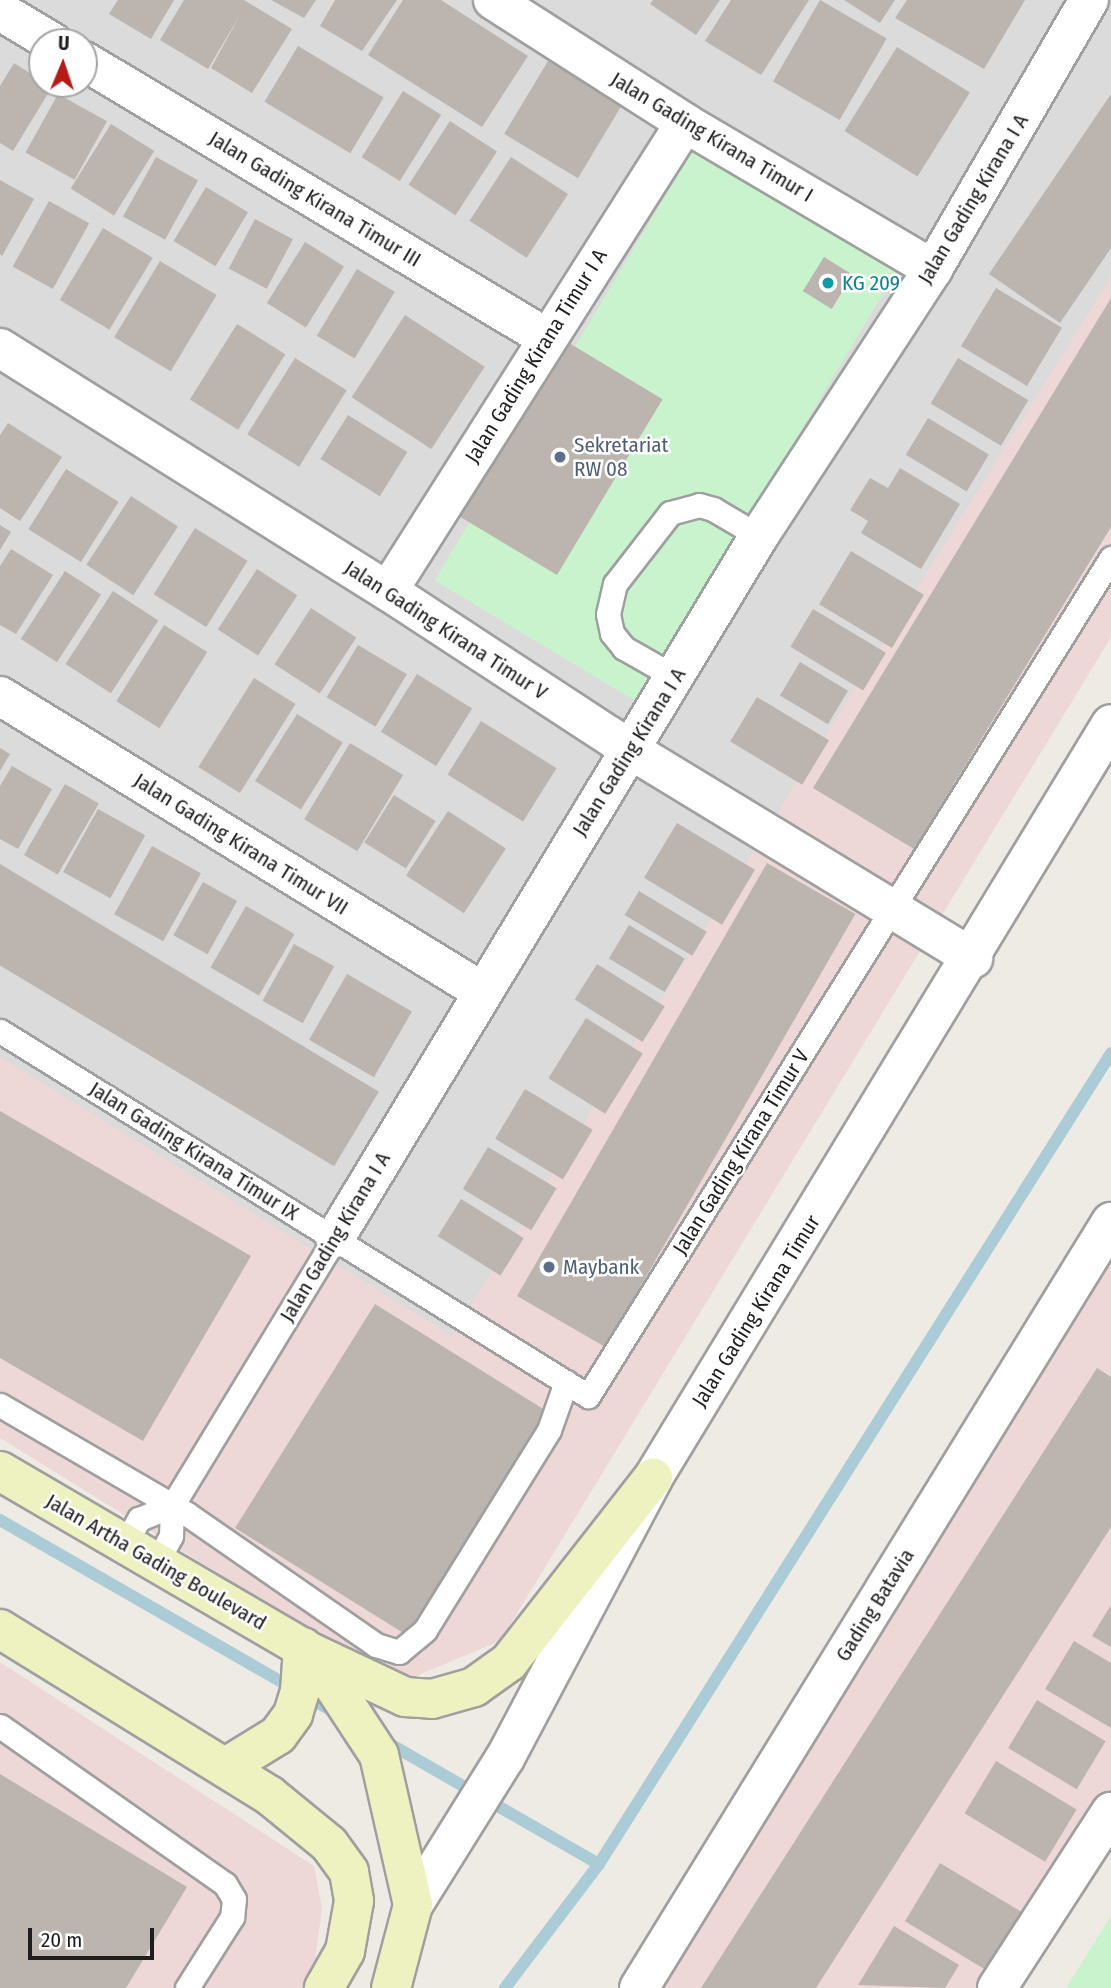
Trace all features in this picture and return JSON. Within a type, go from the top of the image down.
[{"type":"main road","name":"Jalan Artha Gading Boulevard","points":[[0,1471],[141,1553],[305,1657],[405,1697],[432,1699],[474,1687],[509,1662],[653,1478]]},
{"type":"main road","points":[[0,1629],[236,1761],[329,1844],[349,1872],[354,1901],[345,1951],[324,1988]]},
{"type":"main road","points":[[305,1657],[379,1755],[413,1905],[391,1988]]},
{"type":"main road","points":[[236,1761],[278,1735],[293,1714],[305,1657]]},
{"type":"street","name":"Jalan Gading Kirana Timur I","points":[[493,0],[685,123],[933,268]]},
{"type":"street","name":"Jalan Gading Kirana I A","points":[[335,1238],[759,536],[933,268],[1090,0]]},
{"type":"street","points":[[0,11],[29,28]]},
{"type":"street","name":"Jalan Gading Kirana Timur III","points":[[98,69],[547,338]]},
{"type":"street","name":"Jalan Gading Kirana Timur I A","points":[[388,591],[685,123]]},
{"type":"street","name":"Jalan Gading Kirana Timur V","points":[[0,348],[388,591],[629,749],[895,907],[973,958]]},
{"type":"street","name":"Jalan Gading Kirana Timur VII","points":[[0,696],[482,992]]},
{"type":"street","name":"Jalan Gading Kirana Timur","points":[[413,1905],[505,1758],[653,1478],[973,958],[1111,724]]},
{"type":"street","name":"Gading Batavia","points":[[639,1988],[1111,1222]]},
{"type":"street","points":[[997,1988],[1109,1822]]},
{"type":"lane","points":[[675,677],[624,648],[612,634],[608,614],[615,584],[670,513],[699,506],[713,509],[759,536]]},
{"type":"lane","name":"Jalan Gading Kirana Timur V","points":[[588,1396],[1111,558]]},
{"type":"lane","name":"Jalan Gading Kirana Timur IX","points":[[0,1031],[588,1396]]},
{"type":"lane","name":"Jalan Gading Kirana I A","points":[[172,1506],[335,1238]]},
{"type":"lane","points":[[0,1405],[172,1506],[376,1645],[399,1652],[425,1630],[549,1430],[566,1382]]},
{"type":"lane","points":[[172,1506],[171,1536],[141,1553],[139,1519],[172,1506]]},
{"type":"lane","points":[[0,1726],[225,1884],[234,1899],[232,1917],[187,1988]]},
{"type":"shaded area","points":[[0,0],[1111,0],[1111,637],[500,1641],[0,1438]]},
{"type":"shaded area","points":[[1111,277],[1111,637],[500,1641],[397,1684],[0,1438],[0,1057],[452,1336]]},
{"type":"shaded area","points":[[1111,1205],[1111,1833],[1012,1988],[626,1988]]},
{"type":"shaded area","points":[[0,1662],[314,1866],[322,1908],[314,1969],[302,1988],[0,1988]]},
{"type":"green space","points":[[693,150],[896,272],[638,702],[434,580]]},
{"type":"green space","points":[[1111,1916],[1111,1988],[1066,1988]]},
{"type":"building","points":[[118,0],[174,0],[151,39],[109,14]]},
{"type":"building","points":[[184,0],[244,0],[292,29],[252,93],[211,68],[241,13],[208,69],[160,40]]},
{"type":"building","points":[[271,0],[316,0],[304,18]]},
{"type":"building","points":[[335,0],[397,0],[362,51],[320,26]]},
{"type":"building","points":[[403,0],[441,0],[528,56],[482,127],[368,55]]},
{"type":"building","points":[[653,0],[720,0],[696,35],[650,4]]},
{"type":"building","points":[[731,0],[809,0],[761,75],[705,41]]},
{"type":"building","points":[[820,0],[887,38],[840,120],[773,81]]},
{"type":"building","points":[[844,0],[895,0],[880,23]]},
{"type":"building","points":[[907,0],[1025,0],[984,69],[895,18]]},
{"type":"building","points":[[298,46],[384,98],[350,153],[265,102]]},
{"type":"building","points":[[897,47],[970,93],[917,177],[845,131]]},
{"type":"building","points":[[548,61],[622,105],[578,178],[504,134]]},
{"type":"building","points":[[14,63],[28,72],[28,98],[45,98],[13,151],[0,143],[0,86]]},
{"type":"building","points":[[403,91],[441,115],[400,181],[362,157]]},
{"type":"building","points":[[1111,94],[1111,248],[1060,323],[989,274]]},
{"type":"building","points":[[56,98],[65,98],[107,121],[74,180],[26,153]]},
{"type":"building","points":[[450,121],[497,151],[456,215],[409,185]]},
{"type":"building","points":[[111,124],[154,151],[114,215],[71,188]]},
{"type":"building","points":[[156,157],[198,180],[165,240],[123,216]]},
{"type":"building","points":[[511,157],[568,194],[527,258],[470,221]]},
{"type":"building","points":[[0,180],[34,199],[2,256],[0,254]]},
{"type":"building","points":[[206,187],[248,212],[216,266],[174,241]]},
{"type":"building","points":[[49,201],[89,223],[53,289],[13,267]]},
{"type":"building","points":[[255,219],[293,239],[267,289],[229,268]]},
{"type":"building","points":[[103,228],[153,258],[109,330],[60,300]]},
{"type":"building","points":[[305,242],[344,266],[306,327],[267,303]]},
{"type":"building","name":"KG 209","points":[[824,257],[853,275],[832,309],[803,291]]},
{"type":"building","points":[[160,261],[217,295],[171,371],[114,337]]},
{"type":"building","points":[[357,269],[395,292],[355,359],[317,336]]},
{"type":"building","points":[[996,288],[1062,328],[1027,386],[961,346]]},
{"type":"building","points":[[1111,298],[1111,527],[914,849],[813,788]]},
{"type":"building","points":[[405,315],[485,367],[431,449],[352,397]]},
{"type":"building","points":[[237,324],[285,354],[238,430],[190,399]]},
{"type":"building","name":"Sekretariat RW 08","points":[[564,340],[663,399],[557,575],[458,516]]},
{"type":"building","points":[[295,358],[347,390],[299,467],[247,434]]},
{"type":"building","points":[[958,358],[1028,400],[1001,446],[931,403]]},
{"type":"building","points":[[348,415],[407,452],[380,496],[320,459]]},
{"type":"building","points":[[928,418],[989,455],[967,491],[906,455]]},
{"type":"building","points":[[8,423],[62,457],[20,521],[0,508],[0,435]]},
{"type":"building","points":[[900,468],[960,504],[921,569],[861,533],[868,521],[850,510],[870,478],[888,488]]},
{"type":"building","points":[[66,469],[119,502],[81,562],[28,529]]},
{"type":"building","points":[[131,496],[178,526],[133,595],[86,565]]},
{"type":"building","points":[[0,525],[11,532],[0,550]]},
{"type":"building","points":[[195,528],[248,561],[206,627],[154,594]]},
{"type":"building","points":[[11,549],[53,575],[16,634],[0,625],[0,566]]},
{"type":"building","points":[[851,551],[924,595],[892,648],[819,604]]},
{"type":"building","points":[[257,569],[297,595],[258,656],[218,629]]},
{"type":"building","points":[[65,571],[101,594],[57,662],[21,639]]},
{"type":"building","points":[[113,591],[158,620],[111,693],[66,664]]},
{"type":"building","points":[[311,608],[356,637],[320,694],[275,664]]},
{"type":"building","points":[[813,609],[886,653],[863,690],[790,647]]},
{"type":"building","points":[[164,625],[207,652],[160,728],[116,701]]},
{"type":"building","points":[[358,645],[407,674],[375,727],[327,697]]},
{"type":"building","points":[[800,662],[848,691],[828,724],[780,695]]},
{"type":"building","points":[[417,674],[472,708],[436,766],[381,732]]},
{"type":"building","points":[[254,678],[296,704],[240,793],[198,767]]},
{"type":"building","points":[[757,697],[829,740],[802,785],[730,742]]},
{"type":"building","points":[[297,714],[343,743],[301,810],[255,781]]},
{"type":"building","points":[[481,721],[556,768],[523,822],[448,774]]},
{"type":"building","points":[[350,743],[403,775],[357,851],[304,819]]},
{"type":"building","points":[[0,748],[10,754],[0,771]]},
{"type":"building","points":[[12,766],[52,789],[18,849],[0,839],[0,786]]},
{"type":"building","points":[[65,784],[99,804],[58,875],[24,855]]},
{"type":"building","points":[[394,795],[436,821],[406,868],[364,842]]},
{"type":"building","points":[[98,809],[145,835],[110,898],[63,872]]},
{"type":"building","points":[[448,811],[506,849],[464,913],[406,876]]},
{"type":"building","points":[[677,823],[755,870],[722,925],[644,878]]},
{"type":"building","points":[[152,846],[201,873],[163,941],[114,914]]},
{"type":"building","points":[[767,863],[855,914],[605,1347],[517,1296]]},
{"type":"building","points":[[0,864],[379,1092],[334,1166],[0,965]]},
{"type":"building","points":[[203,882],[237,901],[208,954],[173,935]]},
{"type":"building","points":[[639,891],[707,932],[692,956],[625,915]]},
{"type":"building","points":[[246,906],[294,934],[259,995],[210,967]]},
{"type":"building","points":[[629,925],[685,958],[665,992],[609,958]]},
{"type":"building","points":[[294,944],[334,966],[303,1023],[262,1001]]},
{"type":"building","points":[[597,964],[665,1006],[643,1042],[575,1000]]},
{"type":"building","points":[[347,974],[412,1011],[374,1077],[309,1040]]},
{"type":"building","points":[[586,1018],[643,1054],[605,1114],[548,1078]]},
{"type":"building","points":[[525,1089],[593,1130],[563,1179],[495,1139]]},
{"type":"building","points":[[0,1111],[251,1256],[143,1441],[0,1358]]},
{"type":"building","points":[[488,1147],[557,1188],[531,1230],[463,1189]]},
{"type":"building","points":[[461,1199],[524,1238],[500,1276],[438,1236]]},
{"type":"building","points":[[375,1304],[548,1412],[408,1636],[235,1528]]},
{"type":"building","points":[[1097,1368],[1111,1377],[1111,1527],[816,1988],[701,1988]]},
{"type":"building","points":[[1111,1605],[1111,1647],[1092,1636]]},
{"type":"building","points":[[1074,1641],[1111,1663],[1111,1728],[1045,1689]]},
{"type":"building","points":[[1037,1700],[1106,1741],[1077,1789],[1008,1748]]},
{"type":"building","points":[[996,1761],[1077,1809],[1045,1862],[965,1813]]},
{"type":"building","points":[[0,1774],[187,1887],[126,1988],[0,1988]]},
{"type":"building","points":[[940,1863],[1023,1913],[988,1971],[905,1921]]},
{"type":"building","points":[[894,1926],[959,1965],[945,1988],[858,1985]]},
{"type":"waterway","points":[[505,1988],[599,1864],[1111,1053]]},
{"type":"waterway","points":[[0,1520],[337,1714]]},
{"type":"waterway","points":[[383,1740],[599,1864]]},
{"type":"place","name":"KG 209","points":[[828,283]]},
{"type":"place","name":"Sekretariat RW 08","points":[[560,457]]},
{"type":"place","name":"Maybank","points":[[549,1267]]}]
